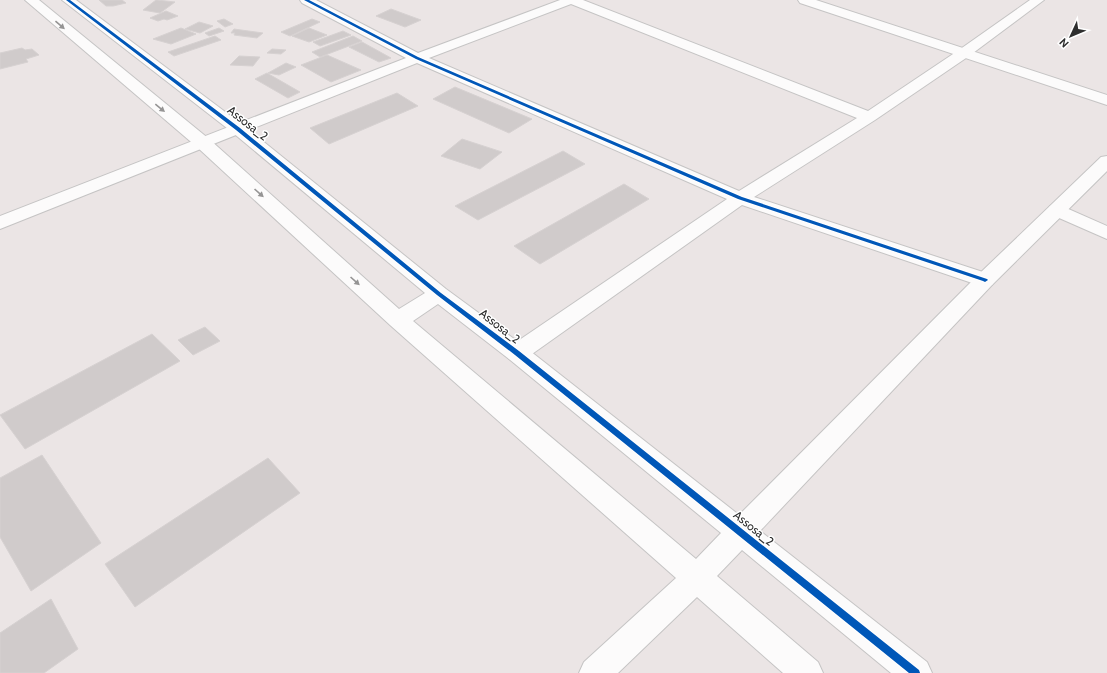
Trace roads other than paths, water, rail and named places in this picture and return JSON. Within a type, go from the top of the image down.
[{"type":"street","points":[[31,0],[77,40],[203,143],[398,320],[807,673]]},
{"type":"street","name":"Assosa_2","points":[[68,0],[238,129],[439,294],[517,353],[916,673]]},
{"type":"street","points":[[306,0],[418,58],[740,198],[985,280]]},
{"type":"street","points":[[0,223],[418,58],[572,0],[869,117]]},
{"type":"street","points":[[804,0],[1107,100]]},
{"type":"street","points":[[517,353],[740,198],[869,117],[964,53],[1033,1]]},
{"type":"street","points":[[595,673],[696,578],[985,280],[1107,161]]},
{"type":"street","points":[[1057,210],[1107,233]]},
{"type":"street","points":[[398,320],[439,294]]}]
